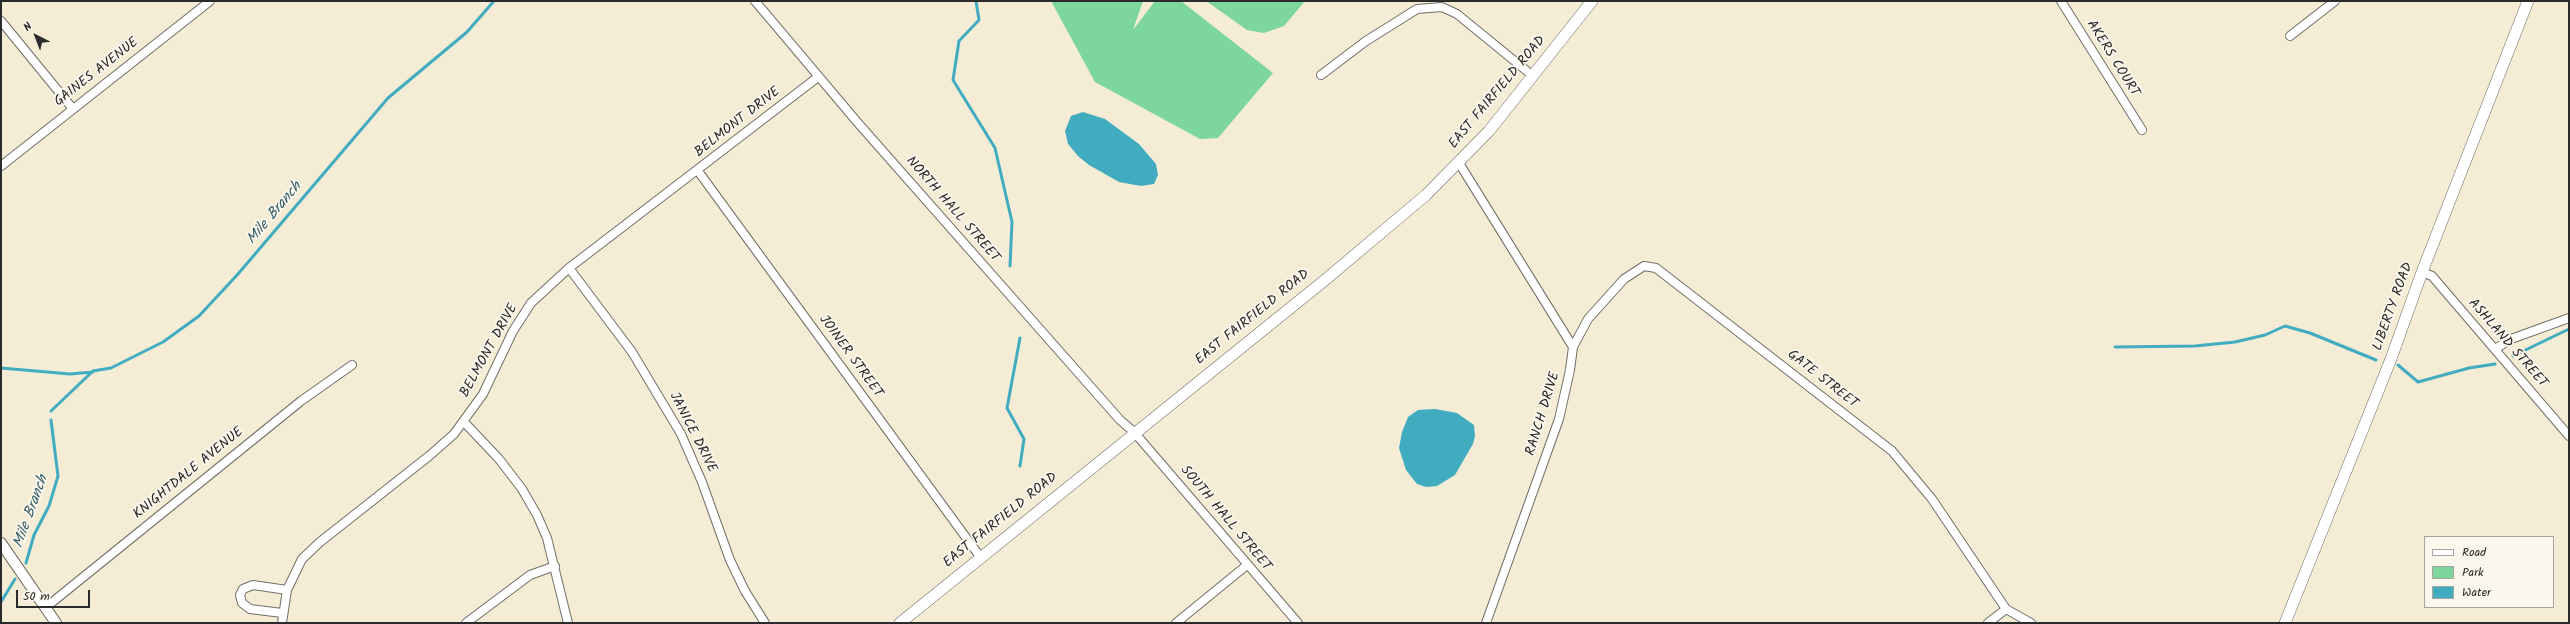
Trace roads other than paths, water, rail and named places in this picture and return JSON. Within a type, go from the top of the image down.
[{"type":"main road","name":"EAST FAIRFIELD ROAD","points":[[906,621],[980,558],[1134,432],[1325,280],[1409,209],[1459,163],[1489,132],[1592,1]]},
{"type":"main road","name":"LIBERTY ROAD","points":[[2285,623],[2391,359],[2422,272],[2528,1]]},
{"type":"street","name":"GAINES AVENUE","points":[[1,166],[210,1]]},
{"type":"street","name":"NORTH HALL STREET","points":[[755,1],[818,77],[1114,414],[1134,432]]},
{"type":"street","name":"AKERS COURT","points":[[2061,1],[2142,130]]},
{"type":"street","points":[[2290,36],[2335,1]]},
{"type":"street","points":[[1321,75],[1372,37],[1417,9],[1442,7],[1457,14],[1533,76]]},
{"type":"street","points":[[1,21],[73,109]]},
{"type":"street","name":"BELMONT DRIVE","points":[[282,623],[282,613],[287,590],[302,559],[320,542],[429,456],[464,422],[483,394],[513,331],[531,303],[569,268],[698,171],[818,77]]},
{"type":"street","points":[[1459,163],[1573,347]]},
{"type":"street","name":"JOINER STREET","points":[[698,171],[980,558]]},
{"type":"street","name":"GATE STREET","points":[[1573,347],[1588,319],[1624,279],[1644,266],[1656,268],[1902,461],[1932,499],[2006,609],[2031,623]]},
{"type":"street","name":"JANICE DRIVE","points":[[569,268],[632,352],[681,434],[702,482],[730,560],[745,591],[765,623]]},
{"type":"street","name":"ASHLAND STREET","points":[[2422,272],[2432,276],[2569,436]]},
{"type":"street","points":[[2495,349],[2511,339],[2569,318]]},
{"type":"street","name":"RANCH DRIVE","points":[[1486,623],[1558,419],[1570,370],[1573,347]]},
{"type":"street","name":"KNIGHTDALE AVENUE","points":[[45,608],[301,401],[352,365]]},
{"type":"street","points":[[464,422],[499,459],[522,489],[548,538],[568,623]]},
{"type":"street","name":"SOUTH HALL STREET","points":[[1134,432],[1298,623]]},
{"type":"street","points":[[1,543],[56,623]]},
{"type":"street","points":[[1176,623],[1247,565]]},
{"type":"street","points":[[466,623],[530,575],[555,566]]},
{"type":"street","points":[[282,613],[250,609],[242,603],[240,595],[244,589],[253,585],[287,590]]},
{"type":"street","points":[[1988,623],[2006,609]]},
{"type":"water","points":[[1083,112],[1105,119],[1139,144],[1156,164],[1158,175],[1154,184],[1141,186],[1119,182],[1089,165],[1078,156],[1068,144],[1065,131],[1071,116]]},
{"type":"water","points":[[1435,409],[1457,413],[1474,425],[1475,436],[1473,444],[1455,475],[1437,486],[1426,487],[1417,484],[1406,470],[1399,448],[1402,432],[1408,417],[1418,410]]},
{"type":"waterway","name":"Mile Branch","points":[[51,411],[93,371],[111,368],[163,342],[199,316],[238,274],[388,98],[467,32],[494,1]]},
{"type":"waterway","points":[[976,1],[979,20],[959,41],[953,80],[995,148],[1012,222],[1010,266]]},
{"type":"waterway","points":[[2115,347],[2195,346],[2235,342],[2265,335],[2285,326],[2310,333],[2376,360]]},
{"type":"waterway","points":[[2513,356],[2569,329]]},
{"type":"waterway","points":[[1020,338],[1007,408],[1024,439],[1020,466]]},
{"type":"waterway","points":[[2398,365],[2418,382],[2469,368],[2495,364]]},
{"type":"waterway","points":[[1,368],[70,374],[93,372]]},
{"type":"waterway","name":"Mile Branch","points":[[26,563],[34,535],[49,506],[58,476],[51,420]]},
{"type":"waterway","name":"Mile Branch","points":[[1,602],[15,579]]}]
